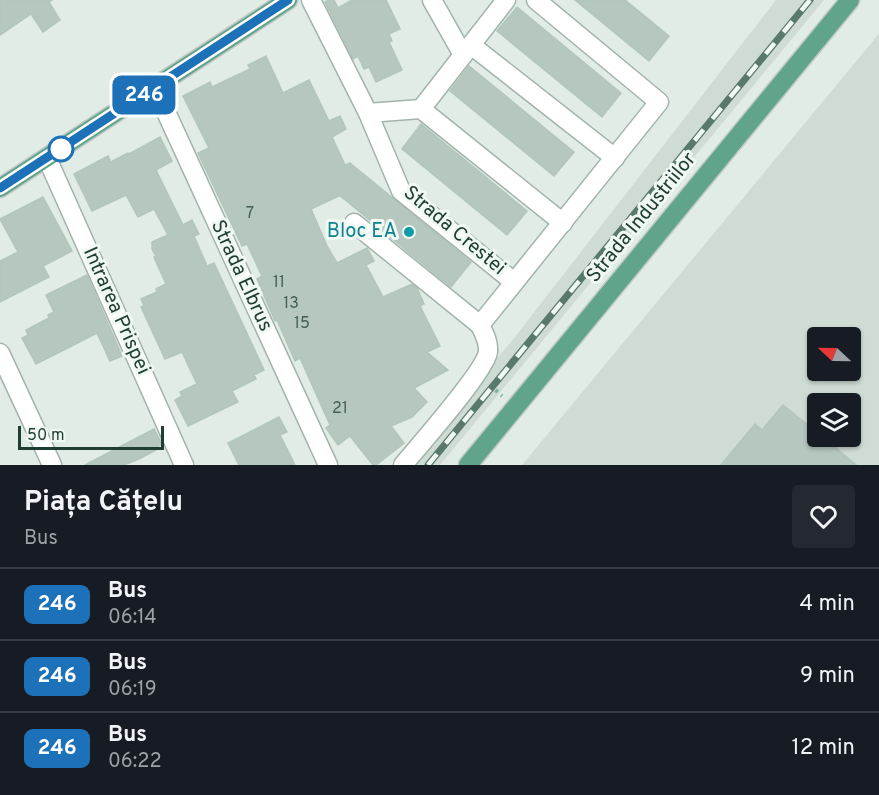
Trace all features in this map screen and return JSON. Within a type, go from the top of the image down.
[{"type":"main road","points":[[0,188],[288,0]]},
{"type":"main road","name":"Strada Industriilor","points":[[468,465],[850,0]]},
{"type":"street","name":"Strada Crestei","points":[[311,0],[368,113],[401,191],[514,282]]},
{"type":"street","points":[[432,0],[467,50],[615,158]]},
{"type":"street","points":[[421,109],[506,0]]},
{"type":"street","points":[[480,325],[659,102],[536,0]]},
{"type":"street","name":"Strada Elbrus","points":[[155,88],[328,465]]},
{"type":"street","points":[[368,113],[421,109],[563,223]]},
{"type":"street","name":"Intrarea Prispei","points":[[47,158],[184,465]]},
{"type":"street","points":[[354,223],[480,325],[487,340],[488,351],[477,372],[403,465]]},
{"type":"street","points":[[0,353],[52,465]]},
{"type":"path","points":[[477,372],[514,409]]},
{"type":"shaded area","points":[[776,0],[824,0],[440,465],[409,465],[515,337]]},
{"type":"shaded area","points":[[879,33],[879,465],[522,465],[873,41]]},
{"type":"building","points":[[0,0],[52,0],[49,2],[60,20],[43,32],[31,14],[0,35]]},
{"type":"building","points":[[334,0],[338,8],[352,0],[386,0],[400,29],[389,34],[392,41],[389,42],[402,70],[376,82],[369,67],[364,69],[358,56],[353,59],[325,2]]},
{"type":"building","points":[[575,0],[625,0],[669,36],[649,61]]},
{"type":"building","points":[[517,7],[621,93],[602,117],[497,31]]},
{"type":"building","points":[[266,56],[283,93],[309,80],[329,121],[340,116],[346,129],[332,137],[345,165],[350,163],[471,262],[451,287],[338,194],[339,196],[311,209],[337,263],[367,248],[374,261],[366,265],[383,297],[412,284],[417,288],[424,304],[420,306],[440,346],[427,352],[448,370],[414,388],[427,402],[412,417],[391,426],[404,443],[376,465],[373,465],[350,436],[338,445],[326,428],[330,425],[300,358],[295,361],[257,279],[262,276],[247,244],[242,246],[198,153],[209,148],[183,96],[210,82],[212,87],[250,69],[248,65]]},
{"type":"building","points":[[469,66],[574,152],[554,176],[450,91]]},
{"type":"building","points":[[421,124],[527,211],[507,235],[402,149]]},
{"type":"building","points":[[160,137],[172,161],[156,170],[183,225],[192,220],[199,234],[194,236],[207,266],[214,263],[264,370],[254,375],[256,379],[232,391],[238,402],[188,426],[175,400],[182,396],[180,392],[197,384],[182,352],[165,359],[141,307],[144,306],[141,299],[157,292],[156,289],[166,284],[154,257],[156,256],[152,249],[152,242],[168,235],[154,209],[138,217],[126,195],[92,211],[74,174],[108,156],[111,162]]},
{"type":"building","points":[[43,197],[72,251],[43,266],[49,277],[0,302],[0,261],[18,252],[0,219]]},
{"type":"building","points":[[87,275],[122,356],[110,361],[97,333],[36,364],[22,338],[28,335],[26,330],[49,318],[48,315],[54,312],[46,295]]},
{"type":"building","points":[[783,405],[807,424],[807,447],[835,447],[856,465],[721,465],[755,424],[762,430]]},
{"type":"building","points":[[279,417],[287,432],[280,435],[295,465],[239,465],[228,443]]},
{"type":"building","points":[[154,429],[162,444],[139,459],[124,465],[85,465]]},
{"type":"railway","points":[[428,465],[810,0]]},
{"type":"bus line","name":"246","points":[[0,188],[288,0]]},
{"type":"place","name":"Bloc EA","points":[[409,232]]}]
